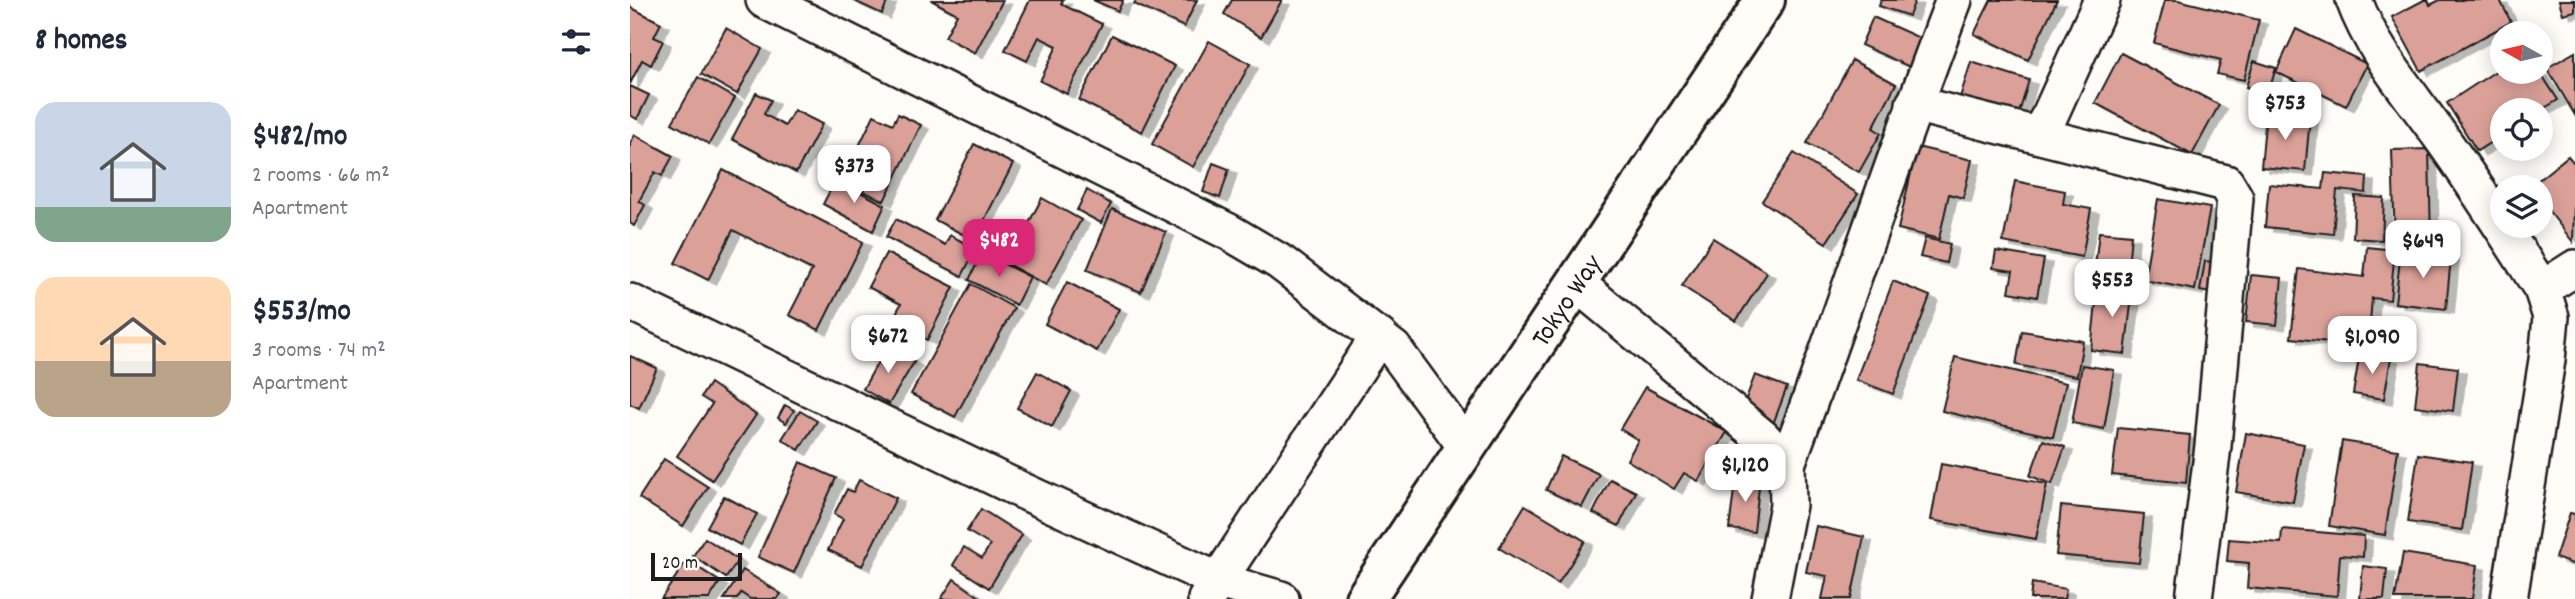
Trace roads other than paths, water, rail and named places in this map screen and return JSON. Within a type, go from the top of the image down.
[{"type":"main road","name":"Tokyo Way","points":[[1365,599],[1765,0]]},
{"type":"street","points":[[764,0],[1229,232],[1280,262],[1379,336],[1412,371],[1466,447]]},
{"type":"street","points":[[1770,599],[1788,505],[1787,464],[1914,104],[1954,0]]},
{"type":"street","points":[[2038,135],[2050,115],[2102,0]]},
{"type":"street","points":[[2354,0],[2366,30],[2409,97],[2440,136],[2542,289],[2551,317],[2547,360],[2509,599]]},
{"type":"street","points":[[1914,104],[2226,183],[2235,198],[2213,446],[2194,599]]},
{"type":"street","points":[[2542,289],[2575,268]]},
{"type":"street","points":[[1576,283],[1763,438],[1787,464]]},
{"type":"street","points":[[630,302],[1011,485],[1213,590],[1282,599]]},
{"type":"street","points":[[1213,590],[1379,336]]}]
